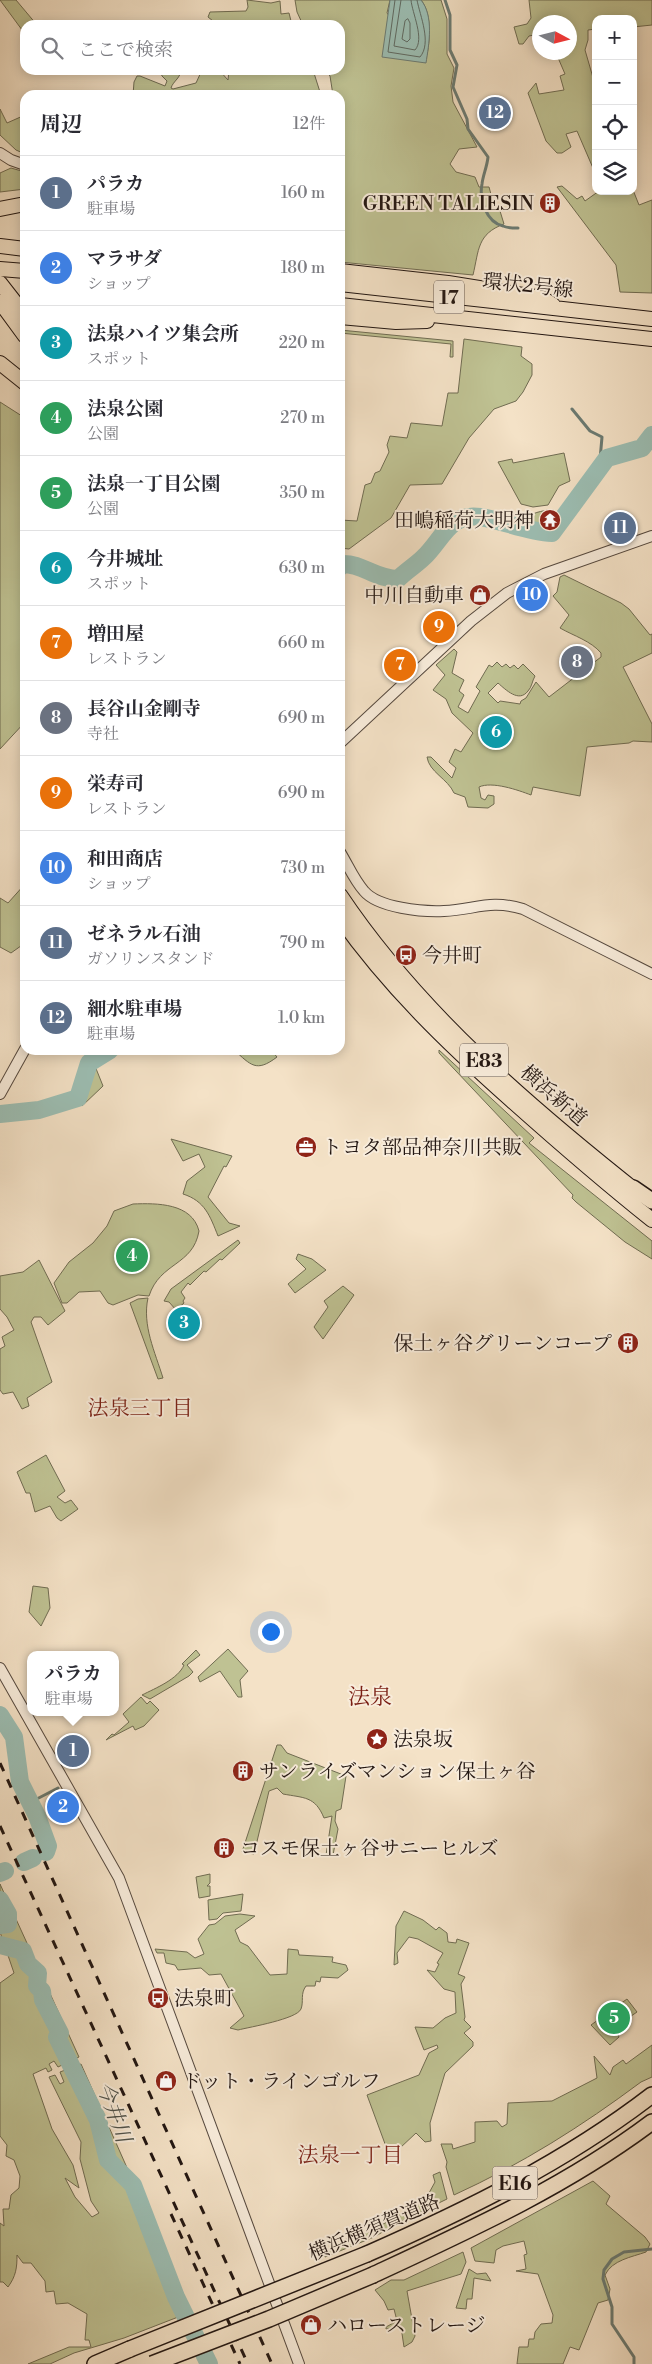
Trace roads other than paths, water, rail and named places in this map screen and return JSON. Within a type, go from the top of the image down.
[{"type":"highway","points":[[633,1188],[652,1202]]},
{"type":"highway","name":"横浜横須賀道路","points":[[95,2364],[367,2254],[444,2220],[523,2179],[578,2147],[652,2095]]},
{"type":"highway","name":"横浜横須賀道路","points":[[152,2364],[269,2319],[373,2275],[474,2228],[537,2195],[595,2161],[652,2122]]},
{"type":"highway","points":[[179,2364],[269,2319]]},
{"type":"main road","points":[[0,200],[20,197]]},
{"type":"main road","points":[[0,209],[20,205]]},
{"type":"main road","points":[[0,246],[20,248]]},
{"type":"main road","points":[[0,269],[20,271]]},
{"type":"main road","points":[[345,272],[448,283],[542,298],[557,309]]},
{"type":"main road","points":[[0,283],[20,309]]},
{"type":"main road","name":"環状2号線","points":[[345,285],[652,319]]},
{"type":"main road","points":[[0,302],[20,329]]},
{"type":"main road","name":"環状2号線","points":[[345,306],[652,339]]},
{"type":"main road","points":[[345,317],[396,322],[472,319]]},
{"type":"main road","points":[[0,363],[20,378]]},
{"type":"main road","points":[[0,374],[20,388]]},
{"type":"main road","name":"横浜新道","points":[[345,902],[397,971],[437,1016],[575,1141],[633,1188]]},
{"type":"main road","name":"横浜新道","points":[[345,925],[373,962],[417,1013],[448,1043],[569,1152],[652,1220]]},
{"type":"street","points":[[0,154],[20,163]]},
{"type":"street","points":[[345,738],[471,621],[507,594],[544,574],[652,536]]},
{"type":"street","points":[[345,860],[364,892],[383,903],[418,910],[445,911],[494,903],[509,904],[523,908],[652,974]]},
{"type":"street","points":[[0,1094],[22,1055]]},
{"type":"street","points":[[0,1668],[27,1716]]},
{"type":"street","points":[[27,1716],[119,1878],[300,2364]]},
{"type":"water","points":[[390,0],[421,0],[425,7],[430,30],[426,63],[382,57]]},
{"type":"waterway","points":[[445,0],[450,15],[450,50],[457,65],[453,87],[467,119],[468,129],[488,157],[481,190],[483,203],[488,215],[497,224],[518,228]]},
{"type":"waterway","points":[[572,409],[590,431],[602,437],[599,471]]},
{"type":"waterway","name":"今井川","points":[[345,564],[356,566],[382,577],[398,579],[424,557],[454,523],[470,517],[480,517],[534,531],[552,533],[607,458],[642,448],[652,435]]},
{"type":"waterway","name":"今井川","points":[[0,1114],[39,1110],[78,1098],[89,1063],[102,1055]]},
{"type":"waterway","name":"今井川","points":[[0,1715],[14,1737],[20,1782],[37,1816],[48,1846],[46,1852]]},
{"type":"waterway","points":[[31,1802],[58,1788]]},
{"type":"waterway","name":"今井川","points":[[24,1862],[33,1858]]},
{"type":"waterway","name":"今井川","points":[[0,1873],[5,1871]]},
{"type":"waterway","name":"今井川","points":[[0,1900],[8,1914],[8,1924],[0,1925]]},
{"type":"waterway","name":"今井川","points":[[0,1945],[23,1951],[28,1964],[38,1973],[37,1986],[42,1991],[43,2000],[60,2033],[57,2037],[98,2120],[108,2160],[133,2185],[176,2297],[209,2364]]},
{"type":"waterway","points":[[634,2364],[634,2357],[612,2324],[612,2307],[603,2279],[604,2270],[612,2259],[624,2252],[652,2249]]},
{"type":"railway","points":[[0,1763],[272,2364]]},
{"type":"railway","points":[[0,1826],[248,2364]]},
{"type":"railway","points":[[171,2214],[240,2364]]},
{"type":"place","name":"細水駐車場","points":[[495,113]]},
{"type":"place","name":"GREEN TALIESIN","points":[[550,203]]},
{"type":"place","name":"田嶋稲荷大明神","points":[[550,520]]},
{"type":"place","name":"ゼネラル石油","points":[[620,528]]},
{"type":"place","name":"中川自動車","points":[[480,595]]},
{"type":"place","name":"和田商店","points":[[532,595]]},
{"type":"place","name":"栄寿司","points":[[439,627]]},
{"type":"place","name":"長谷山金剛寺","points":[[577,662]]},
{"type":"place","name":"増田屋","points":[[400,665]]},
{"type":"place","name":"今井城址","points":[[496,732]]},
{"type":"place","name":"今井町","points":[[406,955]]},
{"type":"place","name":"トヨタ部品神奈川共販","points":[[306,1147]]},
{"type":"place","name":"法泉公園","points":[[132,1256]]},
{"type":"place","name":"法泉ハイツ集会所","points":[[184,1323]]},
{"type":"place","name":"保土ヶ谷グリーンコープ","points":[[628,1343]]},
{"type":"place","name":"法泉坂","points":[[377,1739]]},
{"type":"place","name":"パラカ","points":[[73,1751]]},
{"type":"place","name":"サンライズマンション保土ヶ谷","points":[[243,1771]]},
{"type":"place","name":"マラサダ","points":[[63,1807]]},
{"type":"place","name":"コスモ保土ヶ谷サニーヒルズ","points":[[224,1848]]},
{"type":"place","name":"法泉町","points":[[158,1998]]},
{"type":"place","name":"法泉一丁目公園","points":[[614,2018]]},
{"type":"place","name":"ドット・ラインゴルフ","points":[[166,2081]]},
{"type":"place","name":"ハローストレージ","points":[[311,2325]]},
{"type":"district","name":"法泉三丁目","points":[[140,1408]]},
{"type":"district","name":"法泉","points":[[370,1696]]},
{"type":"district","name":"法泉一丁目","points":[[350,2155]]}]
